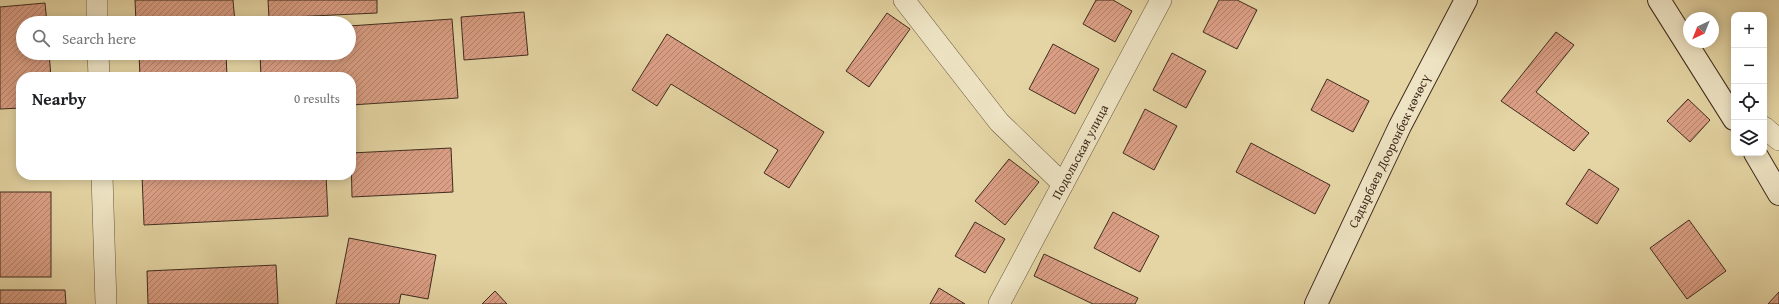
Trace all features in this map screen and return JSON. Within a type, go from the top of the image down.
[{"type":"main road","name":"Садырбаев Дооронбек көчөсү","points":[[1316,304],[1400,126],[1466,0]]},
{"type":"main road","points":[[1659,0],[1731,114]]},
{"type":"main road","points":[[1757,156],[1779,194]]},
{"type":"street","points":[[97,0],[97,16]]},
{"type":"street","points":[[904,0],[999,122],[1062,184]]},
{"type":"street","name":"Подольская улица","points":[[999,304],[1161,0]]},
{"type":"street","points":[[98,60],[99,72]]},
{"type":"street","points":[[1707,74],[1731,96]]},
{"type":"street","points":[[1767,130],[1779,140]]},
{"type":"street","points":[[102,180],[106,304]]},
{"type":"building","points":[[135,0],[233,0],[234,16],[136,16]]},
{"type":"building","points":[[268,0],[377,0],[377,13],[312,16],[269,16]]},
{"type":"building","points":[[1096,0],[1113,0],[1132,11],[1115,42],[1083,24]]},
{"type":"building","points":[[1219,0],[1237,0],[1257,10],[1237,49],[1203,32]]},
{"type":"building","points":[[45,3],[46,16],[16,16],[16,60],[50,60],[51,72],[16,72],[16,108],[0,109],[0,7]]},
{"type":"building","points":[[524,12],[528,55],[464,60],[461,17]]},
{"type":"building","points":[[887,13],[910,29],[869,87],[846,71]]},
{"type":"building","points":[[452,19],[458,98],[356,105],[356,72],[261,72],[260,60],[356,60],[356,26]]},
{"type":"building","points":[[1556,32],[1574,45],[1536,92],[1589,133],[1574,151],[1501,101]]},
{"type":"building","points":[[667,34],[824,132],[789,188],[764,173],[778,150],[671,84],[657,106],[632,90]]},
{"type":"building","points":[[1053,44],[1099,69],[1075,114],[1029,89]]},
{"type":"building","points":[[1172,53],[1206,71],[1186,108],[1153,90]]},
{"type":"building","points":[[139,60],[226,60],[227,72],[140,72]]},
{"type":"building","points":[[1327,79],[1369,101],[1353,132],[1311,110]]},
{"type":"building","points":[[1688,99],[1710,120],[1690,142],[1667,121]]},
{"type":"building","points":[[1145,109],[1177,126],[1154,170],[1123,153]]},
{"type":"building","points":[[1251,143],[1330,185],[1315,214],[1236,172]]},
{"type":"building","points":[[451,148],[453,192],[352,197],[352,180],[356,180],[356,153]]},
{"type":"building","points":[[1009,159],[1039,182],[1005,225],[975,201]]},
{"type":"building","points":[[1589,169],[1619,189],[1597,224],[1566,204]]},
{"type":"building","points":[[142,180],[326,180],[328,216],[144,225]]},
{"type":"building","points":[[0,192],[51,192],[51,277],[0,277]]},
{"type":"building","points":[[1113,212],[1159,236],[1140,272],[1094,248]]},
{"type":"building","points":[[1689,220],[1726,271],[1687,299],[1650,248]]},
{"type":"building","points":[[975,222],[1005,239],[985,273],[955,256]]},
{"type":"building","points":[[349,238],[436,255],[428,299],[401,294],[399,304],[336,304]]},
{"type":"building","points":[[1044,254],[1138,298],[1135,304],[1093,304],[1034,276]]},
{"type":"building","points":[[276,265],[278,304],[148,304],[147,271]]},
{"type":"building","points":[[939,288],[965,304],[930,304]]},
{"type":"building","points":[[0,290],[65,290],[66,304],[0,304]]},
{"type":"building","points":[[495,291],[507,304],[482,304]]},
{"type":"building","points":[[1779,292],[1779,304],[1768,304]]}]
